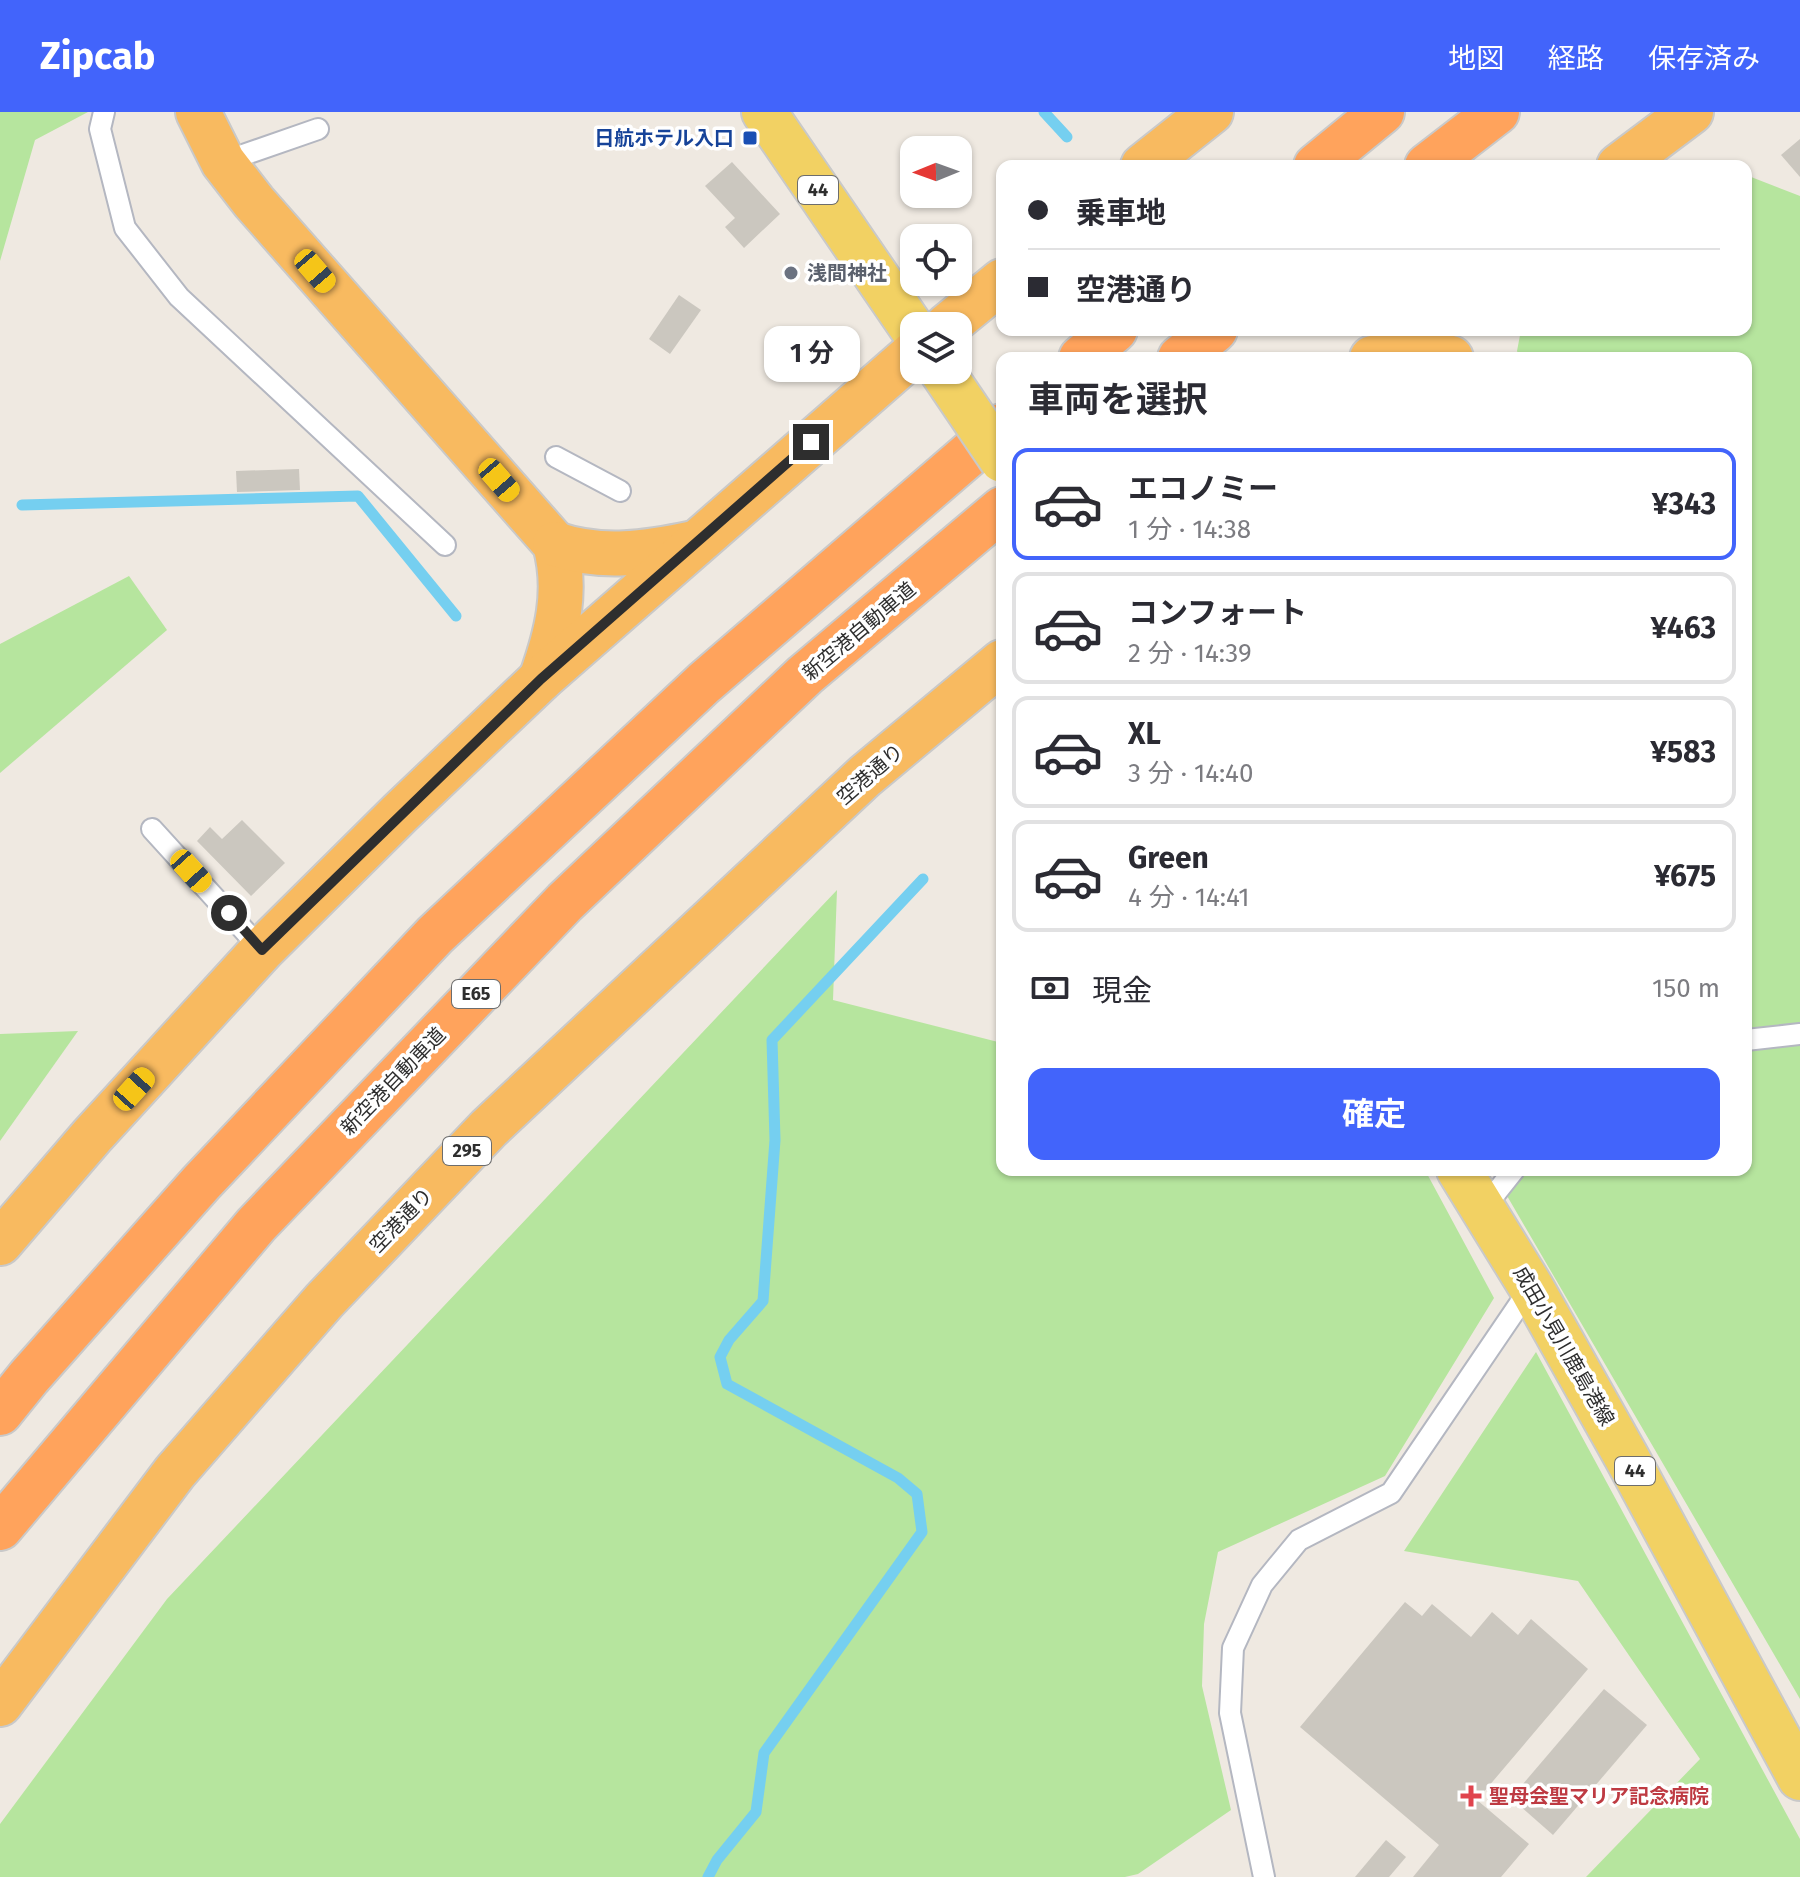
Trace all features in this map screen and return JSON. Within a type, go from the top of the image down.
[{"type":"highway","points":[[198,112],[223,162],[254,202],[555,544],[561,570],[559,619],[541,679]]},
{"type":"highway","points":[[1151,160],[1211,112]]},
{"type":"highway","points":[[1323,160],[1382,112]]},
{"type":"highway","points":[[1435,160],[1497,112]]},
{"type":"highway","points":[[1627,160],[1691,112]]},
{"type":"highway","points":[[964,312],[996,286]]},
{"type":"highway","points":[[1088,352],[1108,336]]},
{"type":"highway","points":[[1188,352],[1208,336]]},
{"type":"highway","points":[[1380,352],[1400,336]]},
{"type":"highway","points":[[0,1243],[92,1136],[262,950],[541,679],[900,365]]},
{"type":"highway","points":[[0,1413],[201,1183],[435,935],[704,683],[996,431]]},
{"type":"highway","name":"新空港自動車道","points":[[0,1528],[256,1225],[565,902],[805,675],[996,514]]},
{"type":"highway","points":[[555,544],[572,550],[611,554],[660,550],[694,543]]},
{"type":"highway","name":"空港通り","points":[[0,1704],[175,1472],[324,1301],[478,1139],[865,776],[996,667]]},
{"type":"main road","name":"44","points":[[764,112],[901,312]]},
{"type":"main road","points":[[950,384],[996,451]]},
{"type":"main road","name":"成田小見川鹿島港線","points":[[1463,1176],[1531,1287],[1799,1774]]},
{"type":"lane","points":[[104,112],[100,129],[125,228],[179,297],[445,545]]},
{"type":"lane","points":[[223,162],[318,129]]},
{"type":"lane","points":[[556,457],[620,491]]},
{"type":"lane","points":[[152,829],[262,950]]},
{"type":"lane","points":[[1752,1039],[1800,1034]]},
{"type":"lane","points":[[1483,1209],[1509,1176]]},
{"type":"lane","points":[[1264,1877],[1230,1713],[1233,1648],[1262,1585],[1299,1540],[1391,1493],[1531,1287]]},
{"type":"green space","points":[[0,112],[88,112],[35,140],[0,261]]},
{"type":"green space","points":[[1752,177],[1800,196],[1800,1699],[1495,1176],[1752,1176],[1752,352],[1517,351],[1520,336],[1752,336]]},
{"type":"green space","points":[[129,576],[167,630],[0,773],[0,644]]},
{"type":"green space","points":[[837,890],[833,1000],[996,1041],[996,1176],[1428,1176],[1494,1298],[1385,1476],[1218,1552],[1204,1624],[1202,1686],[1231,1810],[1138,1874],[1125,1877],[0,1877],[0,1824],[167,1599]]},
{"type":"green space","points":[[78,1031],[0,1141],[0,1034]]},
{"type":"green space","points":[[1536,1352],[1800,1839],[1800,1877],[1586,1877],[1700,1759],[1578,1581],[1404,1551]]},
{"type":"building","points":[[1800,139],[1800,177],[1781,155]]},
{"type":"building","points":[[732,162],[780,214],[744,248],[725,227],[735,218],[705,186]]},
{"type":"building","points":[[679,295],[701,310],[670,354],[649,339]]},
{"type":"building","points":[[299,469],[300,490],[237,492],[236,471]]},
{"type":"building","points":[[242,820],[285,863],[251,896],[197,841],[210,827],[222,839]]},
{"type":"building","points":[[1405,1602],[1422,1616],[1432,1604],[1471,1637],[1492,1612],[1518,1635],[1531,1619],[1588,1669],[1477,1800],[1529,1844],[1501,1877],[1413,1877],[1439,1845],[1300,1727]]},
{"type":"building","points":[[1604,1689],[1647,1725],[1553,1835],[1511,1798]]},
{"type":"building","points":[[1386,1840],[1406,1857],[1389,1877],[1355,1877]]},
{"type":"waterway","points":[[1044,112],[1067,137]]},
{"type":"waterway","points":[[22,505],[358,496],[456,616]]},
{"type":"waterway","points":[[708,1877],[717,1860],[756,1812],[764,1753],[922,1532],[917,1494],[898,1478],[727,1384],[720,1357],[729,1340],[763,1301],[775,1140],[772,1040],[923,879]]},
{"type":"place","name":"日航ホテル入口","points":[[750,138]]},
{"type":"place","name":"浅間神社","points":[[791,273]]},
{"type":"place","name":"聖母会聖マリア記念病院","points":[[1471,1796]]},
{"type":"route","points":[[229,913],[262,950],[541,679],[811,442]]}]
